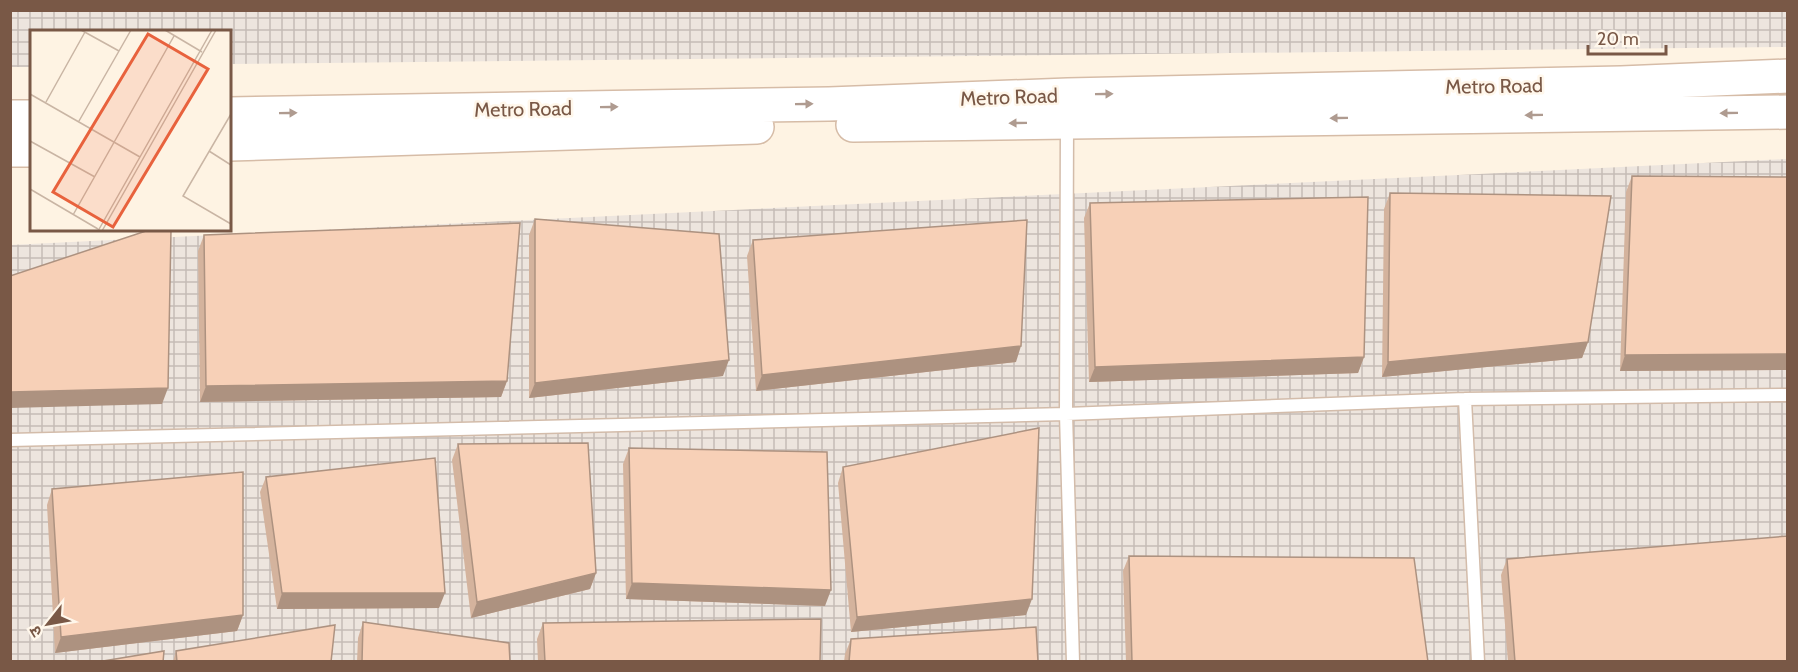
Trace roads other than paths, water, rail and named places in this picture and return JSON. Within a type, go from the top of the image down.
[{"type":"street","name":"Metro Road","points":[[231,144],[829,125],[1068,109],[1788,76]]},
{"type":"street","name":"Metro Road","points":[[231,114],[829,104],[1068,109],[1788,112]]},
{"type":"street","points":[[10,117],[30,117]]},
{"type":"street","points":[[10,150],[30,150]]},
{"type":"lane","points":[[1068,109],[1066,414],[1073,662]]},
{"type":"lane","points":[[10,440],[1066,414],[1465,399],[1788,395]]},
{"type":"lane","points":[[1465,399],[1478,662]]}]
